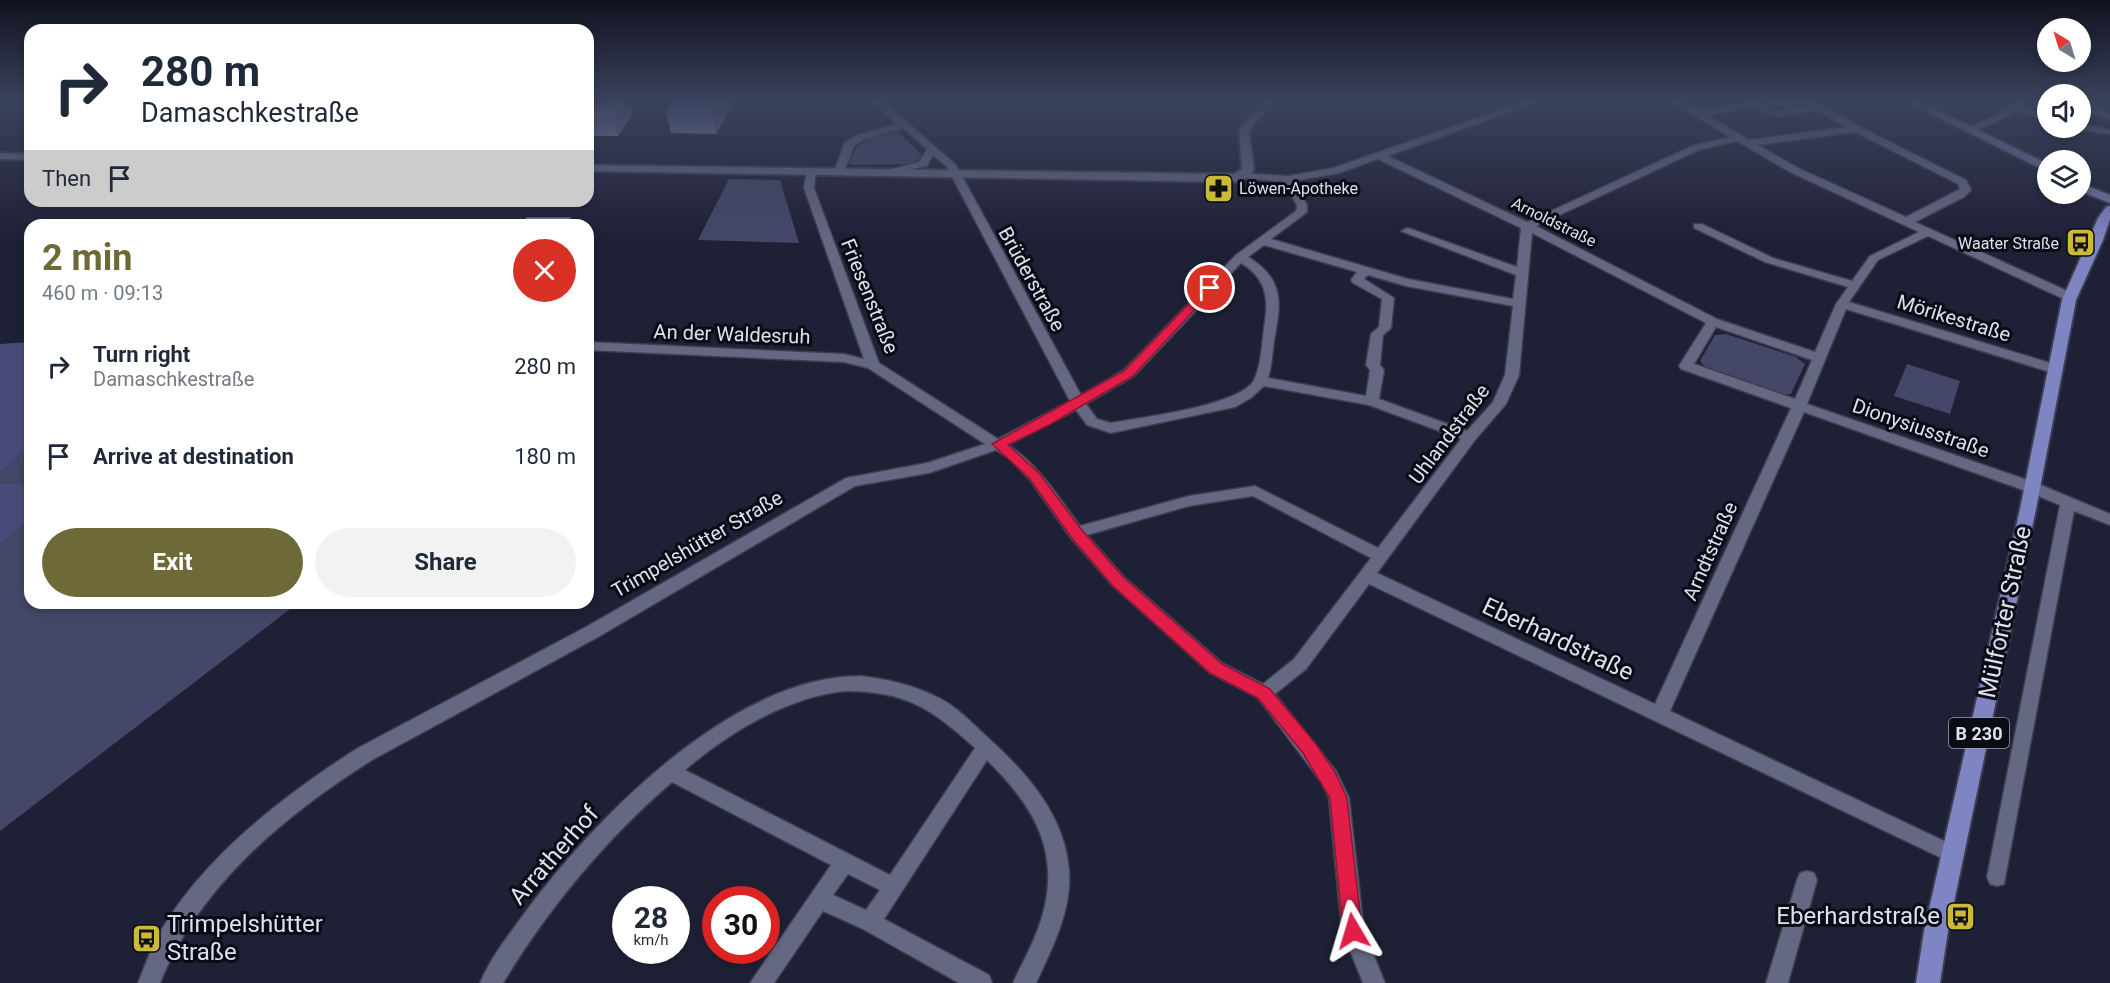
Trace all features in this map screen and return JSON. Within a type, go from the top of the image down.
[{"type":"main road","points":[[2006,148],[2037,163]]},
{"type":"main road","points":[[2091,191],[2110,199]]},
{"type":"main road","name":"Mülforter Straße","points":[[1928,983],[1936,931],[1954,855],[2070,297],[2076,277],[2097,240],[2100,224],[2110,210]]},
{"type":"street","points":[[839,172],[848,148]]},
{"type":"street","points":[[1245,176],[1248,168],[1246,148]]},
{"type":"street","points":[[594,168],[1235,178],[1245,176],[1288,179],[1335,171],[1402,148]]},
{"type":"street","points":[[1527,226],[1697,148]]},
{"type":"street","points":[[1755,148],[1794,170],[2070,297]]},
{"type":"street","points":[[1894,148],[1962,182],[1966,190],[1906,222]]},
{"type":"street","points":[[896,171],[923,164],[932,149]]},
{"type":"street","name":"Brüderstraße","points":[[932,149],[951,165],[1078,403],[1092,422],[1110,428],[1230,404],[1245,396],[1261,381]]},
{"type":"street","points":[[0,156],[24,157]]},
{"type":"street","name":"Arnoldstraße","points":[[1379,156],[1527,226],[1713,322],[1820,358]]},
{"type":"street","name":"Friesenstraße","points":[[811,172],[809,188],[873,365],[999,444],[1035,476],[1076,533],[1119,582],[1216,668],[1264,693]]},
{"type":"street","name":"Trimpelshütter Straße","points":[[149,983],[165,944],[181,918],[198,893],[221,868],[249,841],[307,794],[365,753],[592,632],[851,482],[929,468],[999,444],[1078,403],[1129,373],[1240,256],[1302,210],[1288,179]]},
{"type":"street","name":"Uhlandstraße","points":[[1264,693],[1300,664],[1470,437],[1499,404],[1512,375],[1527,226]]},
{"type":"street","points":[[1698,226],[1769,260],[1853,285]]},
{"type":"street","points":[[1407,231],[1523,273]]},
{"type":"street","name":"Arndtstraße","points":[[1660,714],[1820,358],[1842,304],[1853,285],[1874,258],[1928,232]]},
{"type":"street","points":[[1261,240],[1397,279],[1458,294],[1519,304]]},
{"type":"street","points":[[1240,256],[1255,264],[1272,286],[1275,301],[1261,381],[1372,401],[1470,437]]},
{"type":"street","points":[[1365,270],[1357,280],[1388,298]]},
{"type":"street","points":[[1372,401],[1377,334],[1385,328],[1388,298],[1397,279]]},
{"type":"street","name":"Mörikestraße","points":[[1842,304],[2055,369]]},
{"type":"street","name":"Dionysiusstraße","points":[[1713,322],[1686,366],[2031,487]]},
{"type":"street","name":"An der Waldesruh","points":[[594,346],[844,358],[873,365]]},
{"type":"street","points":[[2031,487],[2110,520]]},
{"type":"street","points":[[1076,533],[1189,501],[1255,491],[1382,556]]},
{"type":"street","name":"Mülforter Straße","points":[[1997,877],[2068,504]]},
{"type":"street","name":"Eberhardstraße","points":[[1368,576],[1954,855]]},
{"type":"street","name":"Arratherhof","points":[[491,983],[510,949],[560,883],[602,834],[670,772],[747,718],[802,692],[833,685],[875,685],[920,698],[945,710],[986,747],[1035,801],[1048,822],[1056,848],[1059,872],[1057,898],[1047,935],[1024,983]]},
{"type":"street","points":[[1264,693],[1309,748],[1329,777],[1339,798],[1353,931],[1374,983]]},
{"type":"street","points":[[870,922],[986,747]]},
{"type":"street","points":[[670,772],[894,887]]},
{"type":"street","points":[[761,983],[844,862]]},
{"type":"street","points":[[1777,983],[1807,880]]},
{"type":"street","points":[[819,899],[870,922],[981,983]]},
{"type":"shaded area","points":[[857,148],[915,148],[921,157],[911,164],[854,165],[846,163],[846,157],[852,156]]},
{"type":"shaded area","points":[[729,179],[780,180],[799,243],[698,240]]},
{"type":"shaded area","points":[[1726,334],[1796,357],[1805,364],[1791,394],[1779,395],[1707,369],[1700,361],[1715,335]]},
{"type":"shaded area","points":[[24,342],[24,451],[0,473],[0,344]]},
{"type":"shaded area","points":[[1907,364],[1960,381],[1950,414],[1894,396]]},
{"type":"shaded area","points":[[24,451],[24,484],[0,482],[0,473]]},
{"type":"shaded area","points":[[0,482],[24,484],[24,525],[0,545]]},
{"type":"shaded area","points":[[24,525],[24,609],[290,609],[0,831],[0,545]]},
{"type":"building","points":[[527,218],[570,218],[569,219]]},
{"type":"place","name":"Löwen-Apotheke","points":[[1218,188]]},
{"type":"place","name":"Waater Straße","points":[[2080,243]]},
{"type":"place","name":"Eberhardstraße","points":[[1961,916]]},
{"type":"place","name":"Trimpelshütter Straße","points":[[146,938]]},
{"type":"route","points":[[1210,288],[1129,373],[1045,422],[999,444],[1035,476],[1076,533],[1119,582],[1216,668],[1264,693],[1309,748],[1329,777],[1339,798],[1353,931]]}]
